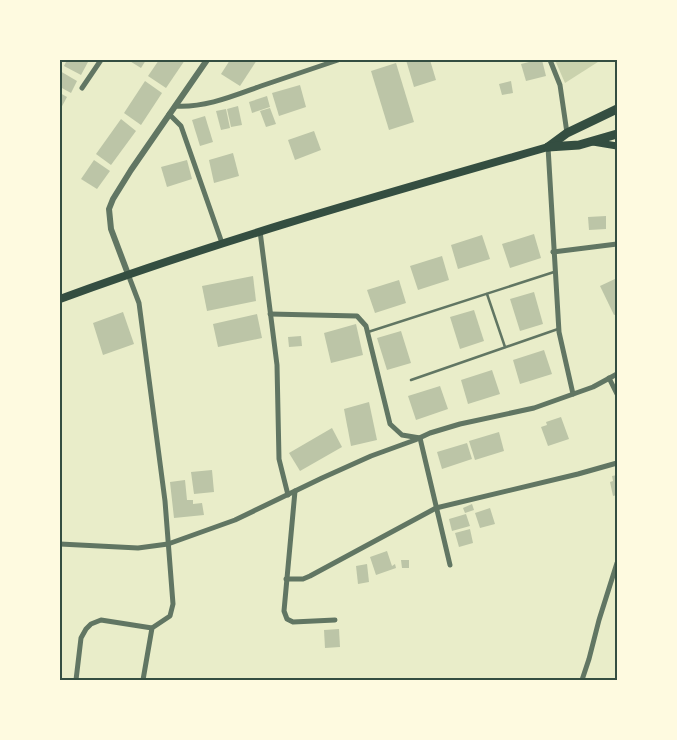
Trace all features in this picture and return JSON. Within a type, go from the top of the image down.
[{"type":"highway","points":[[548,147],[567,133],[617,108]]},
{"type":"highway","points":[[548,147],[579,145],[617,134]]},
{"type":"main road","points":[[592,142],[617,146]]},
{"type":"main road","points":[[60,299],[128,274],[260,231],[548,147]]},
{"type":"street","points":[[82,88],[101,60]]},
{"type":"street","points":[[76,680],[81,638],[91,624],[102,620],[152,628],[170,616],[172,610],[165,501],[139,304],[111,229],[109,210],[118,189],[207,60]]},
{"type":"street","points":[[175,106],[200,105],[338,60]]},
{"type":"street","points":[[550,60],[560,85],[567,133]]},
{"type":"street","points":[[170,114],[180,126],[222,243]]},
{"type":"street","points":[[548,147],[558,329],[573,394]]},
{"type":"street","points":[[260,231],[276,365],[279,459],[288,495]]},
{"type":"street","points":[[554,252],[617,244]]},
{"type":"street","points":[[270,314],[358,316],[368,332],[390,424],[402,435],[420,438]]},
{"type":"street","points":[[60,544],[138,548],[168,544],[235,520],[372,456],[420,438],[430,432],[534,408],[573,394],[617,374]]},
{"type":"street","points":[[609,378],[617,394]]},
{"type":"street","points":[[420,438],[450,565]]},
{"type":"street","points":[[286,579],[303,579],[436,508],[617,463]]},
{"type":"street","points":[[295,491],[283,602],[284,612],[287,619],[293,622],[335,620]]},
{"type":"street","points":[[582,680],[617,563]]},
{"type":"street","points":[[143,680],[152,628]]},
{"type":"lane","points":[[368,332],[554,272]]},
{"type":"lane","points":[[486,294],[505,347]]},
{"type":"lane","points":[[411,380],[558,329]]},
{"type":"green space","points":[[555,60],[601,60],[565,83]]},
{"type":"building","points":[[67,60],[84,60],[88,62],[81,75],[64,66]]},
{"type":"building","points":[[128,60],[146,60],[141,68]]},
{"type":"building","points":[[159,60],[185,60],[166,88],[148,76]]},
{"type":"building","points":[[230,60],[257,60],[240,86],[221,74]]},
{"type":"building","points":[[406,60],[430,60],[436,80],[414,87]]},
{"type":"building","points":[[542,60],[546,76],[526,81],[521,64]]},
{"type":"building","points":[[396,63],[414,122],[389,130],[371,71]]},
{"type":"building","points":[[60,71],[77,81],[71,93],[60,87]]},
{"type":"building","points":[[145,81],[162,93],[141,125],[124,113]]},
{"type":"building","points":[[511,81],[513,93],[502,95],[499,84]]},
{"type":"building","points":[[300,85],[306,107],[279,116],[272,93]]},
{"type":"building","points":[[60,93],[67,97],[60,110]]},
{"type":"building","points":[[267,96],[270,107],[252,113],[249,102]]},
{"type":"building","points":[[238,106],[242,125],[231,127],[227,109]]},
{"type":"building","points":[[270,108],[276,124],[266,127],[260,111]]},
{"type":"building","points":[[226,109],[230,128],[221,130],[216,111]]},
{"type":"building","points":[[205,116],[213,142],[200,146],[192,120]]},
{"type":"building","points":[[121,119],[136,131],[111,165],[96,154]]},
{"type":"building","points":[[314,131],[321,150],[295,160],[288,140]]},
{"type":"building","points":[[233,153],[239,176],[214,183],[209,160]]},
{"type":"building","points":[[94,160],[110,171],[97,189],[81,179]]},
{"type":"building","points":[[187,160],[192,179],[167,187],[161,167]]},
{"type":"building","points":[[606,216],[606,229],[589,230],[588,217]]},
{"type":"building","points":[[534,234],[541,258],[510,268],[502,244]]},
{"type":"building","points":[[482,235],[490,259],[458,269],[451,245]]},
{"type":"building","points":[[442,256],[449,280],[418,290],[410,266]]},
{"type":"building","points":[[253,276],[256,301],[207,311],[202,286]]},
{"type":"building","points":[[617,278],[617,314],[614,315],[600,286]]},
{"type":"building","points":[[399,280],[406,303],[375,313],[367,290]]},
{"type":"building","points":[[534,292],[543,324],[520,331],[510,299]]},
{"type":"building","points":[[474,310],[484,341],[460,349],[450,317]]},
{"type":"building","points":[[123,312],[134,344],[103,355],[93,323]]},
{"type":"building","points":[[257,314],[262,338],[218,347],[213,324]]},
{"type":"building","points":[[356,324],[363,355],[331,363],[324,333]]},
{"type":"building","points":[[401,331],[411,363],[387,370],[377,338]]},
{"type":"building","points":[[301,336],[302,346],[289,347],[288,337]]},
{"type":"building","points":[[544,350],[552,374],[520,384],[513,360]]},
{"type":"building","points":[[492,370],[500,394],[468,404],[461,380]]},
{"type":"building","points":[[440,386],[448,409],[416,420],[408,396]]},
{"type":"building","points":[[369,402],[377,440],[351,446],[344,409]]},
{"type":"building","points":[[561,417],[569,439],[548,446],[541,427],[547,425],[546,422]]},
{"type":"building","points":[[332,428],[342,447],[300,471],[289,453]]},
{"type":"building","points":[[499,432],[504,451],[475,460],[469,441]]},
{"type":"building","points":[[467,443],[472,459],[442,469],[437,452]]},
{"type":"building","points":[[212,470],[214,492],[194,494],[191,472]]},
{"type":"building","points":[[617,475],[617,495],[613,496],[610,482],[613,481],[612,476]]},
{"type":"building","points":[[185,480],[187,500],[193,500],[193,504],[202,503],[204,515],[174,518],[170,482]]},
{"type":"building","points":[[472,504],[474,510],[465,513],[463,508]]},
{"type":"building","points":[[490,508],[495,524],[480,528],[475,513]]},
{"type":"building","points":[[466,514],[470,526],[452,531],[449,519]]},
{"type":"building","points":[[470,529],[473,543],[459,547],[455,533]]},
{"type":"building","points":[[387,551],[392,566],[395,564],[396,568],[376,575],[370,557]]},
{"type":"building","points":[[401,560],[409,560],[409,568],[402,568]]},
{"type":"building","points":[[367,564],[369,582],[358,584],[356,566]]},
{"type":"building","points":[[339,629],[340,647],[325,648],[324,630]]}]
